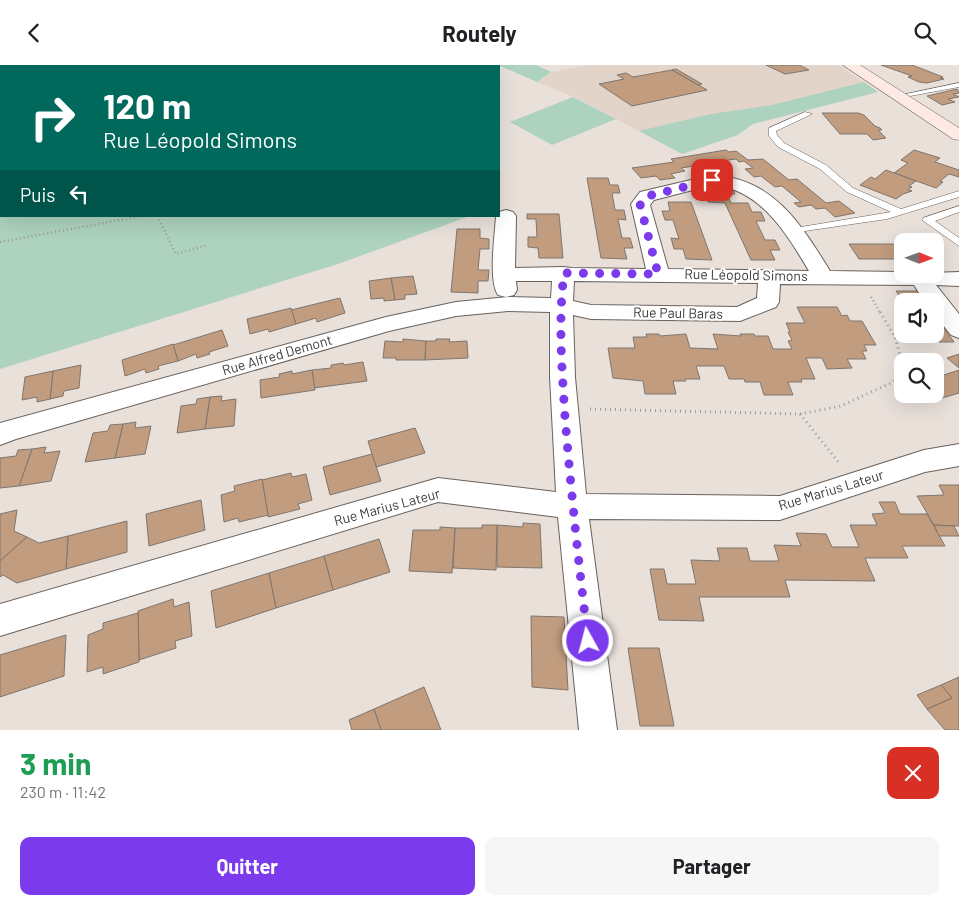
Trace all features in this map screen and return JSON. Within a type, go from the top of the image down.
[{"type":"main road","points":[[850,65],[866,71],[910,94],[959,125]]},
{"type":"main road","points":[[866,71],[959,135]]},
{"type":"street","points":[[658,274],[640,204],[648,196],[712,180],[730,181],[749,189],[774,207],[795,231],[823,277]]},
{"type":"street","points":[[506,216],[504,273],[508,304]]},
{"type":"street","name":"Rue Léopold Simons","points":[[504,273],[894,277]]},
{"type":"street","points":[[564,273],[560,305],[560,353],[572,506],[598,730]]},
{"type":"street","name":"Rue Paul Baras","points":[[560,305],[591,312],[740,314],[768,302],[770,276]]},
{"type":"street","name":"Rue Léopold Simons","points":[[944,278],[959,279]]},
{"type":"street","points":[[924,283],[928,291],[959,330]]},
{"type":"street","name":"Rue Alfred Demont","points":[[0,435],[16,428],[386,324],[456,309],[508,304],[560,305]]},
{"type":"street","name":"Rue Marius Lateur","points":[[0,620],[438,490],[572,506],[780,508],[924,461],[959,455]]},
{"type":"lane","points":[[866,71],[959,130]]},
{"type":"lane","points":[[910,94],[959,85]]},
{"type":"lane","points":[[808,114],[772,131],[773,136],[781,145],[823,167],[850,190],[900,212]]},
{"type":"lane","points":[[795,231],[887,216],[959,194]]},
{"type":"lane","points":[[959,209],[927,220],[959,243]]},
{"type":"path","points":[[0,241],[136,217]]},
{"type":"path","points":[[158,217],[176,254],[208,245]]},
{"type":"path","points":[[565,408],[800,414],[840,406],[893,382],[902,362],[895,337],[860,277]]},
{"type":"path","points":[[800,414],[856,484]]},
{"type":"shaded area","points":[[590,65],[839,65],[874,89],[668,146],[574,97],[537,82],[551,72]]},
{"type":"green space","points":[[500,65],[536,65],[551,72],[537,82]]},
{"type":"green space","points":[[864,82],[878,92],[753,124],[738,135],[682,154],[639,131],[711,114],[772,105]]},
{"type":"green space","points":[[573,97],[616,119],[552,145],[510,122]]},
{"type":"green space","points":[[0,217],[467,217],[338,264],[0,369]]},
{"type":"building","points":[[766,65],[799,65],[809,70],[785,74]]},
{"type":"building","points":[[881,65],[912,65],[944,79],[927,83],[919,82],[908,77],[912,76]]},
{"type":"building","points":[[676,69],[702,84],[698,85],[672,70]]},
{"type":"building","points":[[672,70],[707,90],[632,106],[599,84],[624,79],[617,75],[626,73],[633,77]]},
{"type":"building","points":[[957,89],[959,93],[953,94],[959,97],[948,99],[955,102],[942,105],[927,96]]},
{"type":"building","points":[[822,113],[858,113],[864,115],[882,130],[878,130],[886,138],[873,140],[867,134],[840,134]]},
{"type":"building","points":[[726,150],[729,152],[736,151],[748,160],[763,159],[789,180],[797,179],[826,203],[839,201],[855,213],[835,217],[825,208],[816,209],[811,205],[799,207],[794,203],[801,202],[782,186],[775,187],[761,176],[754,177],[745,169],[753,168],[744,161],[739,162],[736,159],[709,163],[713,167],[698,169],[694,166],[681,168],[685,171],[671,174],[675,178],[660,180],[656,176],[641,178],[632,168],[674,162],[671,159]]},
{"type":"building","points":[[914,150],[940,158],[935,162],[959,170],[959,177],[949,174],[940,181],[943,182],[936,188],[894,173],[908,163],[901,160]]},
{"type":"building","points":[[886,170],[916,181],[909,186],[912,187],[908,190],[912,191],[896,199],[860,185],[871,177],[875,179]]},
{"type":"building","points":[[587,178],[608,178],[610,185],[618,185],[620,193],[612,193],[615,210],[624,210],[626,220],[618,219],[622,238],[630,238],[633,248],[624,248],[627,259],[601,258]]},
{"type":"building","points":[[703,190],[733,190],[735,194],[727,194],[731,203],[748,203],[752,212],[761,212],[765,221],[756,221],[765,240],[775,240],[780,250],[770,250],[775,260],[751,260],[725,203],[708,202]]},
{"type":"building","points":[[668,202],[691,202],[712,260],[686,259],[683,249],[674,249],[671,238],[679,239],[673,220],[665,220],[662,211],[670,211]]},
{"type":"building","points":[[527,214],[559,214],[563,258],[539,258],[538,248],[528,247],[528,237],[537,237],[536,219],[527,219]]},
{"type":"building","points":[[457,229],[480,229],[480,238],[489,239],[489,249],[480,249],[478,270],[489,270],[488,281],[478,281],[478,293],[451,292]]},
{"type":"building","points":[[849,244],[894,244],[894,259],[859,259]]},
{"type":"building","points":[[413,276],[417,294],[405,295],[405,299],[395,300],[391,278]]},
{"type":"building","points":[[391,278],[395,300],[384,301],[384,298],[371,299],[369,281]]},
{"type":"building","points":[[896,291],[917,291],[918,293],[897,293]]},
{"type":"building","points":[[340,298],[345,313],[317,322],[316,318],[296,324],[291,310]]},
{"type":"building","points":[[797,307],[837,307],[842,316],[847,315],[850,321],[862,321],[876,345],[864,345],[867,351],[862,351],[866,359],[847,359],[852,368],[827,369],[822,358],[806,358],[815,379],[801,379],[802,382],[788,382],[793,395],[764,395],[760,382],[729,379],[724,366],[696,366],[700,379],[673,381],[676,394],[645,394],[643,381],[613,378],[608,348],[635,348],[633,337],[647,337],[646,334],[659,334],[660,336],[686,334],[690,348],[718,349],[713,334],[741,336],[740,334],[754,334],[755,336],[768,336],[773,349],[792,349],[788,341],[792,340],[786,323],[805,323]]},
{"type":"building","points":[[291,308],[296,324],[269,332],[268,329],[250,334],[247,319]]},
{"type":"building","points":[[944,328],[954,342],[944,342]]},
{"type":"building","points":[[222,330],[228,346],[197,358],[196,354],[178,361],[173,345]]},
{"type":"building","points":[[403,339],[426,341],[425,360],[383,358],[385,341],[403,342]]},
{"type":"building","points":[[436,339],[450,339],[449,342],[467,341],[468,358],[425,360],[426,341],[436,341]]},
{"type":"building","points":[[173,344],[178,361],[158,366],[159,369],[146,373],[145,369],[125,376],[122,360]]},
{"type":"building","points":[[959,354],[959,368],[947,358]]},
{"type":"building","points":[[363,362],[367,381],[314,388],[312,370],[331,368],[331,365],[343,363],[344,365]]},
{"type":"building","points":[[81,365],[79,388],[64,391],[63,396],[50,399],[53,371]]},
{"type":"building","points":[[312,370],[315,390],[261,398],[260,380],[280,377],[279,374],[292,371],[292,374]]},
{"type":"building","points":[[959,370],[959,393],[944,397],[944,375]]},
{"type":"building","points":[[53,371],[50,399],[37,402],[37,397],[22,400],[25,377]]},
{"type":"building","points":[[222,396],[221,401],[236,399],[234,426],[205,429],[210,397]]},
{"type":"building","points":[[210,397],[205,429],[177,433],[181,406],[196,404],[197,399]]},
{"type":"building","points":[[136,422],[135,428],[151,426],[145,454],[115,458],[123,424]]},
{"type":"building","points":[[123,424],[115,458],[85,462],[93,433],[108,431],[110,425]]},
{"type":"building","points":[[415,428],[425,453],[376,467],[368,441]]},
{"type":"building","points":[[46,447],[44,453],[60,451],[51,481],[19,486],[32,449]]},
{"type":"building","points":[[32,449],[19,486],[0,488],[0,458],[16,456],[18,450]]},
{"type":"building","points":[[372,454],[381,481],[330,495],[323,467]]},
{"type":"building","points":[[291,473],[292,477],[306,474],[312,500],[298,504],[300,509],[268,517],[262,480]]},
{"type":"building","points":[[262,479],[268,515],[239,522],[238,518],[224,522],[221,495],[235,491],[234,486]]},
{"type":"building","points":[[939,485],[959,485],[959,526],[934,525],[917,496],[944,495]]},
{"type":"building","points":[[201,500],[205,530],[149,546],[146,514]]},
{"type":"building","points":[[879,502],[895,502],[900,514],[927,514],[945,546],[902,546],[908,558],[865,558],[875,581],[785,580],[790,597],[699,597],[704,621],[659,620],[650,569],[664,569],[667,584],[696,584],[691,560],[720,561],[717,548],[747,548],[750,561],[779,561],[774,545],[801,546],[796,533],[826,534],[832,547],[859,547],[850,525],[877,525],[872,514],[885,513]]},
{"type":"building","points":[[17,510],[14,531],[27,537],[0,561],[0,514]]},
{"type":"building","points":[[127,521],[127,552],[66,569],[68,536]]},
{"type":"building","points":[[523,523],[540,524],[542,568],[497,567],[497,525],[523,527]]},
{"type":"building","points":[[482,525],[497,525],[496,570],[453,568],[455,528],[482,528]]},
{"type":"building","points":[[934,525],[954,526],[959,536],[939,536]]},
{"type":"building","points":[[440,527],[455,528],[452,573],[409,571],[413,530],[440,530]]},
{"type":"building","points":[[68,536],[66,569],[17,583],[3,575],[0,577],[0,561],[27,537],[39,543]]},
{"type":"building","points":[[379,539],[390,572],[333,590],[324,556]]},
{"type":"building","points":[[324,556],[333,590],[276,608],[269,573]]},
{"type":"building","points":[[269,573],[276,608],[216,628],[211,591]]},
{"type":"building","points":[[173,599],[174,607],[189,602],[192,636],[175,641],[176,648],[139,660],[138,611]]},
{"type":"building","points":[[138,613],[139,662],[103,674],[103,667],[87,672],[88,635],[103,629],[103,623]]},
{"type":"building","points":[[531,616],[564,617],[568,690],[532,687]]},
{"type":"building","points":[[66,635],[64,676],[0,697],[0,655]]},
{"type":"building","points":[[628,648],[659,648],[674,726],[640,726]]},
{"type":"building","points":[[959,677],[959,730],[945,730],[927,709],[952,698],[941,685]]},
{"type":"building","points":[[941,685],[952,698],[927,709],[917,695]]},
{"type":"building","points":[[424,687],[441,730],[381,730],[374,709]]},
{"type":"building","points":[[374,709],[381,730],[352,730],[349,720]]},
{"type":"route","points":[[588,641],[572,506],[560,353],[560,305],[564,273],[658,274],[640,204],[648,196],[675,191],[712,180]]}]
